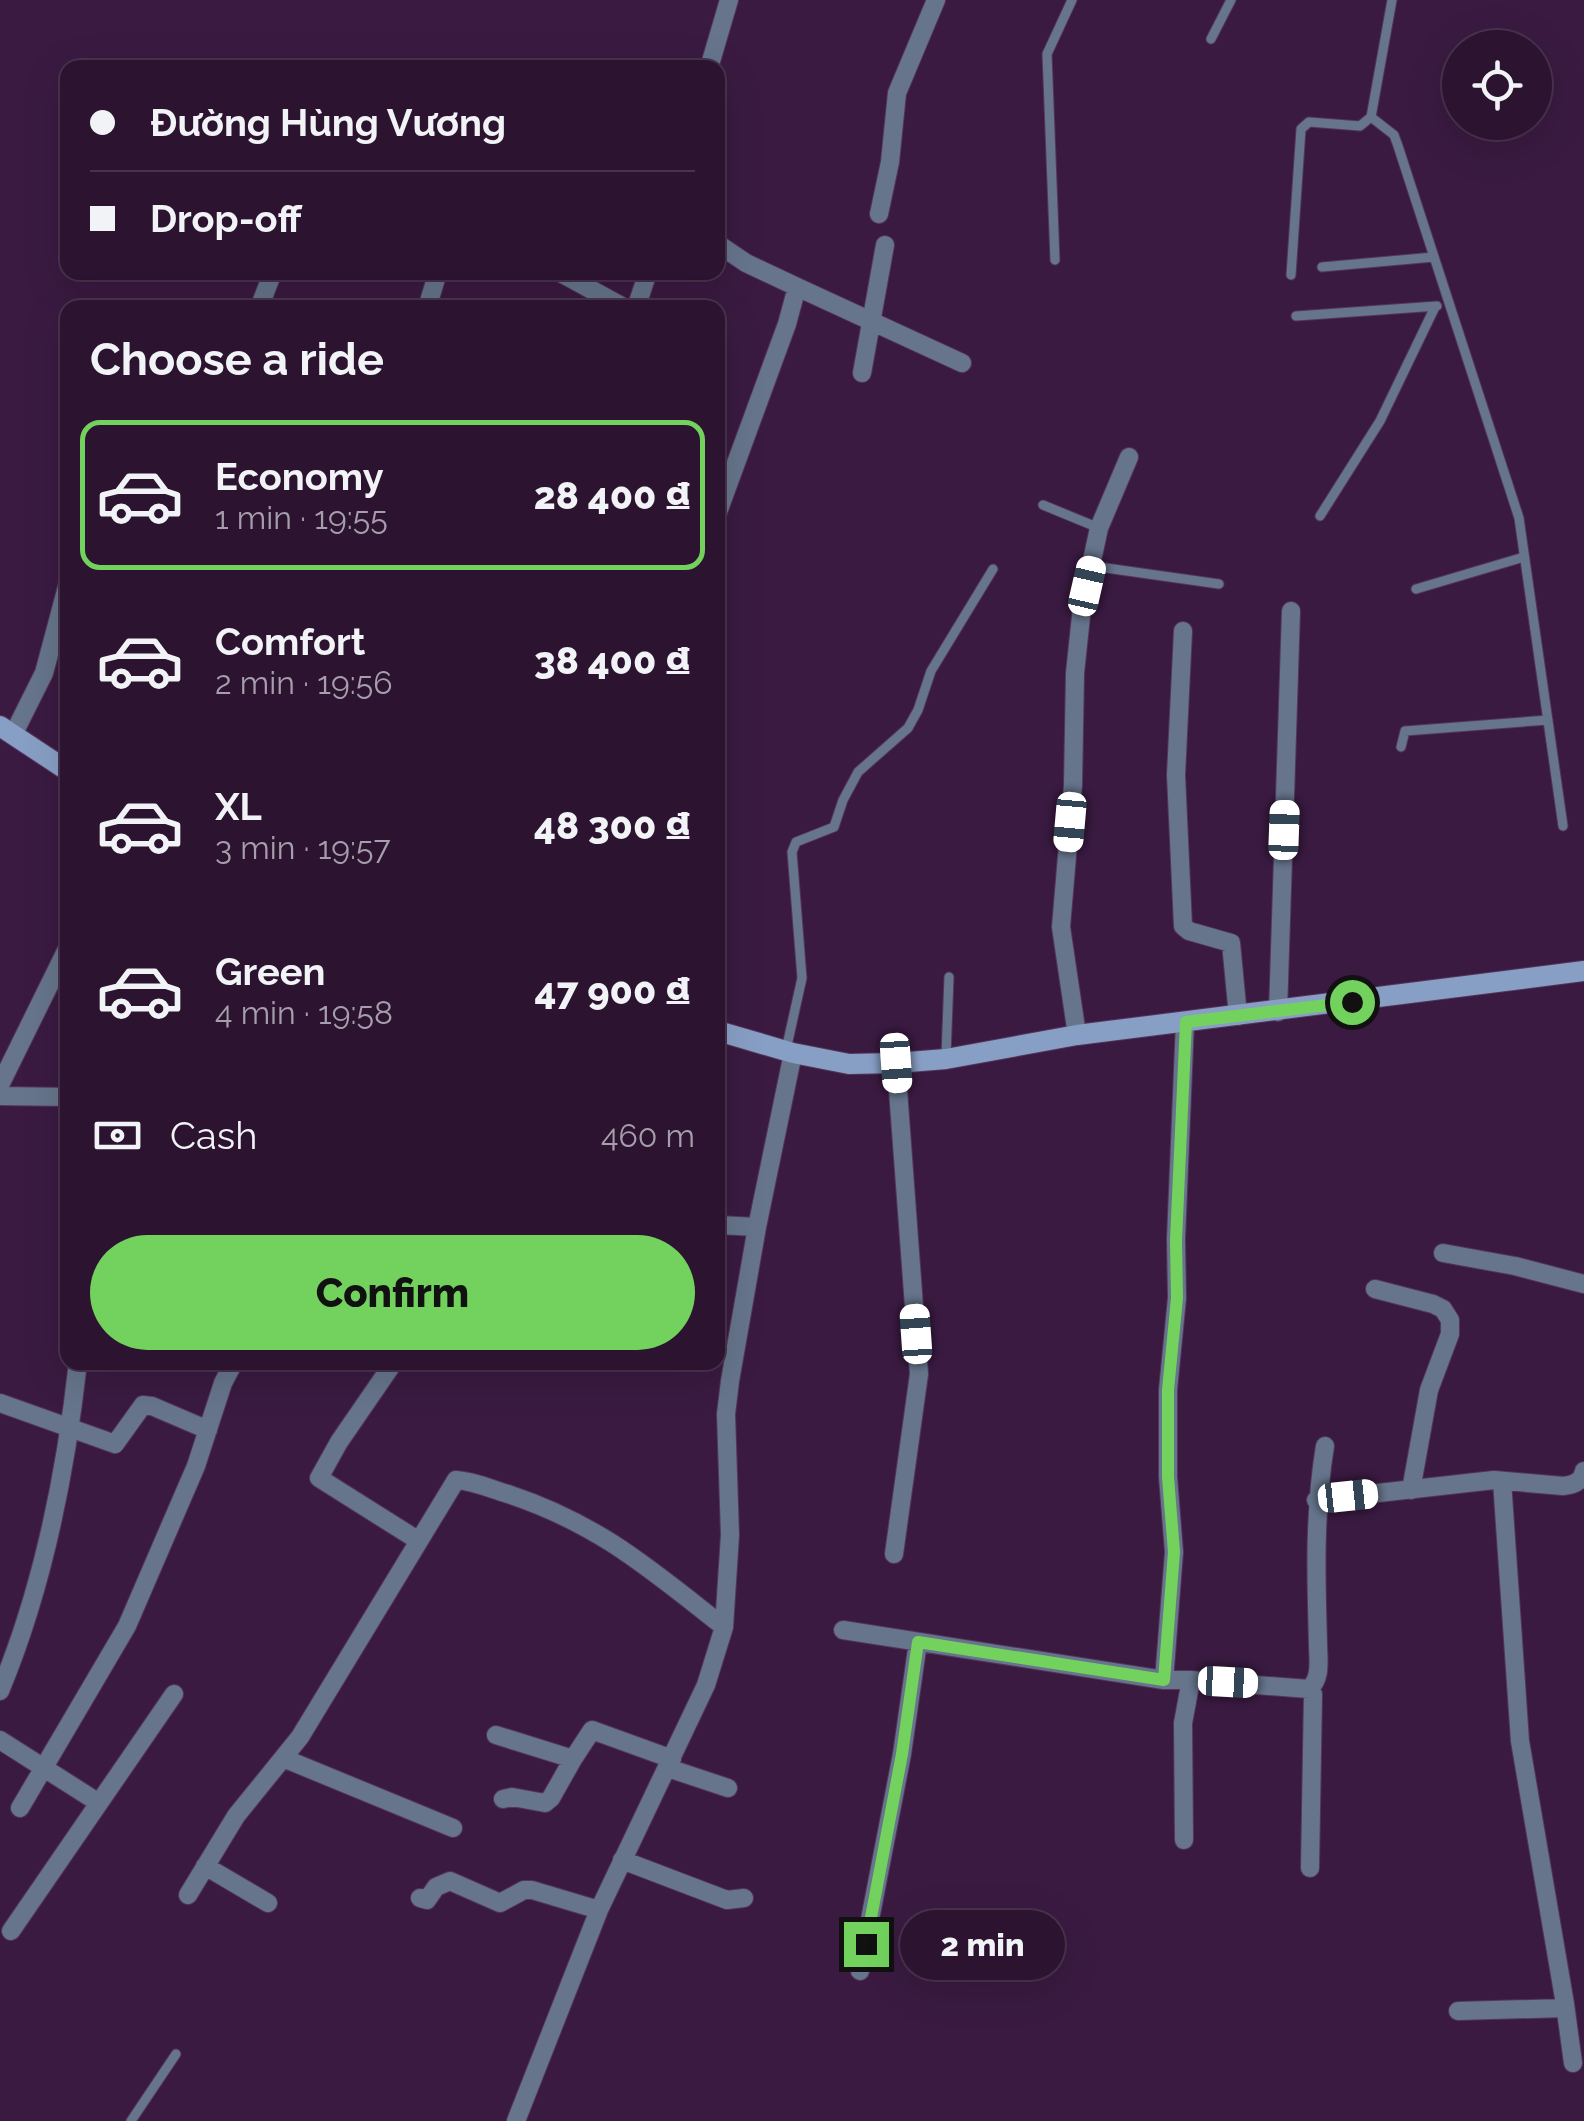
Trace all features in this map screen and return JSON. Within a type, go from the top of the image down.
[{"type":"street","points":[[712,60],[729,0]]},
{"type":"street","points":[[879,214],[890,162],[897,93],[936,0]]},
{"type":"street","points":[[862,373],[886,245]]},
{"type":"street","points":[[725,249],[796,288],[962,363]]},
{"type":"street","points":[[574,280],[610,300]]},
{"type":"street","points":[[725,493],[787,324],[796,288]]},
{"type":"street","points":[[1077,1034],[1061,927],[1073,785],[1074,673],[1082,607],[1099,528],[1128,456]]},
{"type":"street","points":[[1278,1012],[1291,611]]},
{"type":"street","points":[[60,612],[44,673],[7,730],[60,766]]},
{"type":"street","points":[[1183,631],[1176,775],[1183,926],[1230,943],[1238,1016]]},
{"type":"street","points":[[0,1084],[60,962]]},
{"type":"street","points":[[725,1033],[849,1064],[896,1063],[946,1059],[1077,1034],[1584,971]]},
{"type":"street","points":[[1164,1680],[1174,1552],[1168,1477],[1168,1390],[1177,1298],[1186,1022]]},
{"type":"street","points":[[516,2121],[599,1910],[706,1685],[724,1627],[730,1534],[726,1414],[789,1052]]},
{"type":"street","points":[[894,1554],[919,1374],[896,1063]]},
{"type":"street","points":[[0,1096],[60,1096]]},
{"type":"street","points":[[725,1225],[756,1227]]},
{"type":"street","points":[[1443,1253],[1584,1284]]},
{"type":"street","points":[[1375,1289],[1432,1304],[1443,1309],[1450,1320],[1450,1334],[1429,1390],[1411,1490]]},
{"type":"street","points":[[0,1691],[23,1636],[71,1429],[77,1370]]},
{"type":"street","points":[[20,1808],[127,1626],[196,1466],[231,1370]]},
{"type":"street","points":[[388,1370],[319,1478],[419,1541]]},
{"type":"street","points":[[0,1404],[118,1443],[138,1410],[148,1405],[208,1430]]},
{"type":"street","points":[[843,1630],[1164,1680],[1309,1689],[1316,1684],[1318,1670],[1314,1593],[1316,1500],[1325,1446]]},
{"type":"street","points":[[1316,1500],[1502,1480],[1563,1486],[1574,1484],[1584,1471]]},
{"type":"street","points":[[188,1895],[236,1816],[283,1758],[360,1641],[456,1480],[535,1503],[582,1523],[620,1546],[724,1627]]},
{"type":"street","points":[[1502,1480],[1520,1741],[1572,2063]]},
{"type":"street","points":[[860,1971],[902,1754],[918,1642]]},
{"type":"street","points":[[1184,1840],[1183,1723],[1190,1680]]},
{"type":"street","points":[[1309,1689],[1310,1868]]},
{"type":"street","points":[[11,1931],[174,1694]]},
{"type":"street","points":[[503,1799],[544,1803],[551,1798],[592,1730],[728,1788]]},
{"type":"street","points":[[496,1735],[573,1759]]},
{"type":"street","points":[[0,1740],[99,1804]]},
{"type":"street","points":[[283,1758],[452,1828]]},
{"type":"street","points":[[622,1860],[728,1900],[744,1898]]},
{"type":"street","points":[[206,1866],[268,1903]]},
{"type":"street","points":[[420,1898],[426,1900],[436,1888],[450,1881],[500,1902],[532,1890],[599,1910]]},
{"type":"street","points":[[1458,2011],[1564,2008]]},
{"type":"lane","points":[[1055,260],[1048,54],[1072,0]]},
{"type":"lane","points":[[1211,39],[1230,0]]},
{"type":"lane","points":[[1291,275],[1304,124],[1360,126],[1372,116],[1392,0]]},
{"type":"lane","points":[[1372,116],[1394,134],[1519,518],[1563,826]]},
{"type":"lane","points":[[1322,267],[1434,258]]},
{"type":"lane","points":[[1296,316],[1450,306]]},
{"type":"lane","points":[[1320,516],[1380,421],[1434,307]]},
{"type":"lane","points":[[1042,505],[1099,528]]},
{"type":"lane","points":[[1416,589],[1524,556]]},
{"type":"lane","points":[[1092,566],[1219,584]]},
{"type":"lane","points":[[789,1052],[802,978],[792,852],[796,842],[834,827],[858,772],[908,728],[930,671],[993,569]]},
{"type":"lane","points":[[1402,746],[1405,731],[1548,720]]},
{"type":"lane","points":[[946,1059],[949,977]]},
{"type":"lane","points":[[131,2121],[176,2054]]},
{"type":"route","points":[[866,1944],[902,1754],[918,1642],[1164,1680],[1174,1552],[1168,1477],[1168,1390],[1177,1298],[1186,1022],[1352,1002]]}]
